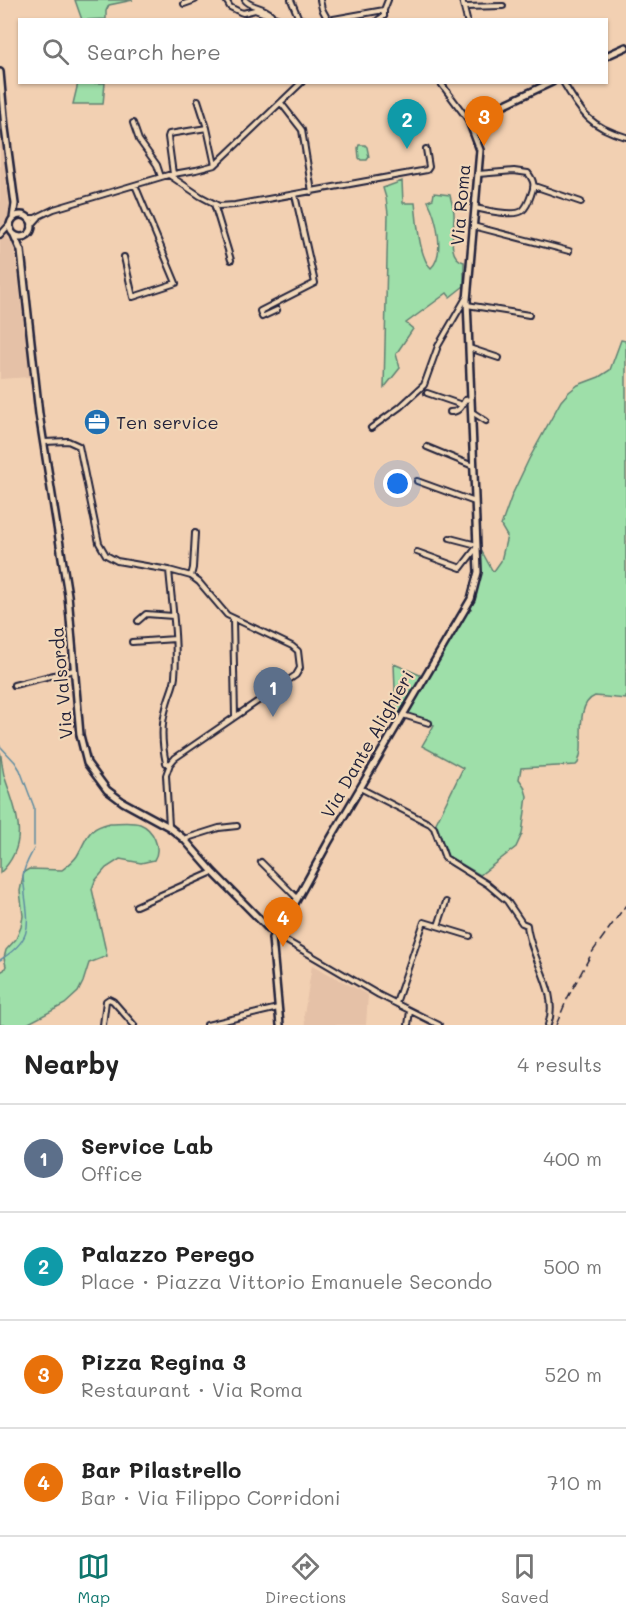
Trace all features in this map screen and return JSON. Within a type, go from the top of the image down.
[{"type":"street","points":[[184,4],[195,0]]},
{"type":"street","points":[[226,0],[230,7],[240,12],[255,10],[278,18]]},
{"type":"street","points":[[245,0],[249,4],[265,8],[274,16]]},
{"type":"street","points":[[291,0],[298,18]]},
{"type":"street","points":[[320,0],[327,18]]},
{"type":"street","points":[[385,18],[384,10],[388,0]]},
{"type":"street","points":[[462,0],[467,18]]},
{"type":"street","points":[[464,7],[504,6]]},
{"type":"street","points":[[339,18],[384,10]]},
{"type":"street","points":[[608,55],[626,47]]},
{"type":"street","points":[[0,72],[15,204],[11,231],[14,234]]},
{"type":"street","points":[[1,234],[12,221],[39,216],[161,177],[215,165],[300,84]]},
{"type":"street","name":"Via Roma","points":[[442,84],[469,121],[480,150],[467,295],[477,582]]},
{"type":"street","points":[[469,121],[548,84]]},
{"type":"street","points":[[565,84],[576,104],[594,124],[626,137]]},
{"type":"street","points":[[198,100],[215,165]]},
{"type":"street","points":[[281,103],[302,130],[312,192]]},
{"type":"street","points":[[132,123],[139,140],[157,165],[161,177]]},
{"type":"street","points":[[207,128],[168,135],[171,175],[200,196],[219,206],[295,195],[427,170],[429,167],[426,149]]},
{"type":"street","points":[[475,208],[509,213],[520,212],[528,205],[534,186],[534,181],[528,173],[514,171],[478,174]]},
{"type":"street","points":[[124,258],[133,297],[176,283],[135,185]]},
{"type":"street","points":[[534,186],[581,202]]},
{"type":"street","points":[[277,310],[262,318],[260,310],[315,283],[295,195]]},
{"type":"street","points":[[214,203],[231,260]]},
{"type":"street","points":[[15,204],[31,226]]},
{"type":"street","points":[[1,234],[9,232],[21,237],[27,235],[39,216]]},
{"type":"street","points":[[473,226],[568,251]]},
{"type":"street","name":"Via Valsorda","points":[[14,234],[21,251],[39,414],[68,595],[80,735],[87,763],[106,790],[169,827],[184,839],[275,935]]},
{"type":"street","name":"Via Valsorda","points":[[21,251],[27,235]]},
{"type":"street","points":[[371,428],[400,407],[424,384],[438,346],[467,295]]},
{"type":"street","points":[[467,305],[529,315]]},
{"type":"street","points":[[469,348],[499,358]]},
{"type":"street","points":[[427,393],[462,405]]},
{"type":"street","points":[[450,412],[455,412],[465,400],[471,399]]},
{"type":"street","points":[[472,412],[486,422]]},
{"type":"street","points":[[44,442],[68,441],[79,446],[99,543],[106,555],[117,561],[191,576],[199,582],[227,615],[298,651],[300,668],[296,675],[174,758],[166,775],[169,827]]},
{"type":"street","points":[[427,447],[474,466]]},
{"type":"street","points":[[417,481],[476,502]]},
{"type":"street","points":[[191,576],[195,533]]},
{"type":"street","points":[[417,552],[461,568],[477,546],[450,538]]},
{"type":"street","points":[[169,570],[175,639],[175,678],[162,725],[164,754],[166,763],[170,764]]},
{"type":"street","name":"Via Dante Alighieri","points":[[275,935],[471,599],[477,582]]},
{"type":"street","points":[[138,621],[146,614],[173,616]]},
{"type":"street","points":[[233,619],[235,717]]},
{"type":"street","points":[[132,642],[175,639]]},
{"type":"street","points":[[14,685],[75,670]]},
{"type":"street","points":[[402,714],[429,723]]},
{"type":"street","points":[[360,788],[430,824],[434,828],[445,858],[488,884],[507,901],[522,923],[527,925],[530,943],[541,968],[552,1006],[548,1025]]},
{"type":"street","points":[[184,839],[219,828],[237,826]]},
{"type":"street","points":[[261,862],[297,898]]},
{"type":"street","points":[[135,906],[213,872]]},
{"type":"street","points":[[438,927],[446,902]]},
{"type":"street","points":[[396,1003],[424,922],[470,936]]},
{"type":"street","points":[[280,1025],[273,953],[275,935],[379,995],[439,1025]]},
{"type":"street","points":[[104,1025],[106,1001],[110,999],[134,1025]]},
{"type":"street","points":[[207,1025],[278,1008]]},
{"type":"street","points":[[408,1025],[411,1011]]},
{"type":"shaded area","points":[[0,121],[10,216],[6,222],[8,239],[14,243],[30,377],[0,379]]},
{"type":"shaded area","points":[[312,965],[368,995],[366,1025],[305,1025],[304,1015]]},
{"type":"green space","points":[[75,0],[133,0],[109,5],[106,18],[81,18]]},
{"type":"green space","points":[[78,84],[105,84],[103,104],[73,104]]},
{"type":"green space","points":[[359,145],[367,147],[369,157],[367,160],[359,158]]},
{"type":"green space","points":[[402,181],[403,203],[415,203],[421,247],[431,268],[436,262],[439,245],[434,216],[428,201],[433,199],[434,193],[450,195],[454,209],[453,248],[458,259],[464,262],[464,286],[450,297],[447,293],[406,323],[413,329],[396,354],[400,368],[384,388],[388,214],[383,188]]},
{"type":"green space","points":[[621,340],[626,341],[626,699],[595,696],[585,705],[581,727],[581,753],[576,765],[521,768],[519,779],[527,796],[522,834],[516,847],[480,875],[448,856],[436,823],[463,768],[422,746],[434,725],[396,714],[394,664],[427,678],[467,607],[471,609],[480,572],[480,548],[492,570],[494,571],[501,561],[507,536],[501,526],[512,495],[561,401],[578,385],[610,370]]},
{"type":"green space","points":[[0,752],[4,775],[16,813],[18,838],[16,850],[0,873]]},
{"type":"green space","points":[[110,823],[133,823],[145,826],[155,839],[157,850],[154,860],[141,863],[120,859],[106,868],[95,881],[92,889],[107,956],[89,963],[78,992],[65,1004],[25,1025],[0,1025],[0,972],[6,966],[4,958],[6,950],[16,939],[21,927],[23,916],[20,891],[24,872],[29,869],[62,870],[81,850],[91,831]]},
{"type":"waterway","points":[[0,746],[20,770],[34,807],[34,846]]},
{"type":"waterway","points":[[0,960],[17,947],[26,933],[27,917],[23,876],[34,849]]},
{"type":"railway","points":[[556,1025],[593,951],[626,905]]},
{"type":"place","name":"Pizza Regina 3","points":[[484,146]]},
{"type":"place","name":"Palazzo Perego","points":[[407,149]]},
{"type":"place","name":"Ten service","points":[[97,422]]},
{"type":"place","name":"Service Lab","points":[[273,717]]},
{"type":"place","name":"Bar Pilastrello","points":[[283,947]]}]
